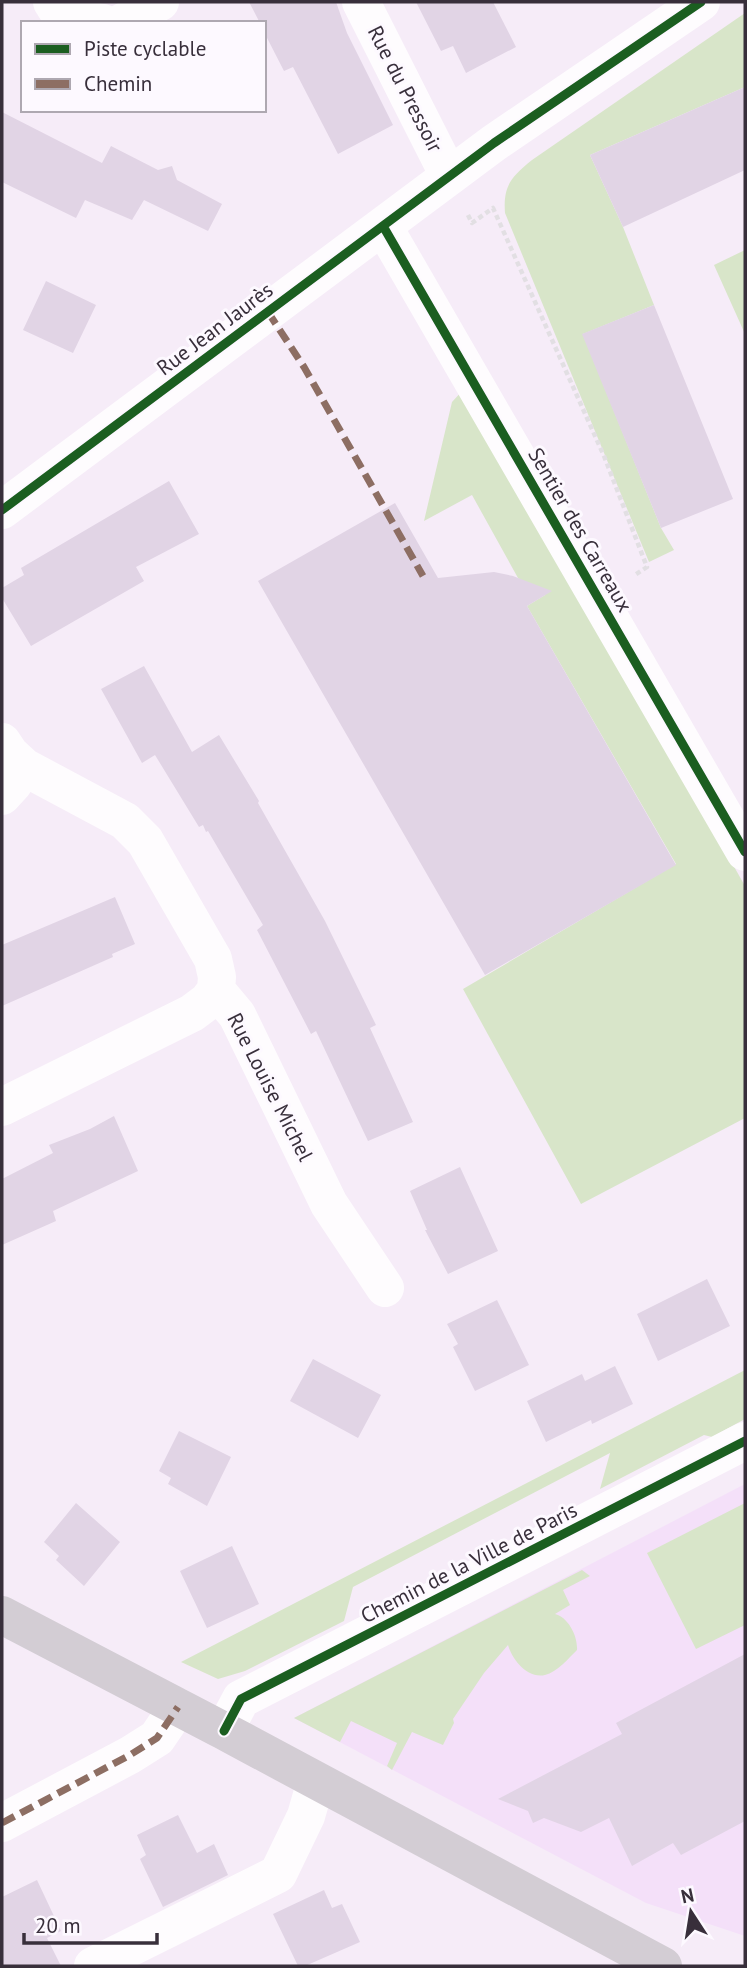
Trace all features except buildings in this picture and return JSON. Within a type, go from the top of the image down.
[{"type":"main road","points":[[2,1615],[663,1966]]},
{"type":"street","points":[[52,2],[59,13],[94,21]]},
{"type":"street","points":[[125,21],[160,2]]},
{"type":"street","name":"Rue du Pressoir","points":[[361,2],[449,176]]},
{"type":"street","name":"Rue Jean Jaurès","points":[[2,509],[494,143],[702,2]]},
{"type":"street","name":"Sentier des Carreaux","points":[[383,226],[745,852]]},
{"type":"street","points":[[9,768],[125,821],[145,841],[213,959],[216,990]]},
{"type":"street","name":"Rue Louise Michel","points":[[2,1107],[192,1013],[216,990],[237,1015],[329,1204],[385,1287]]},
{"type":"street","name":"Chemin de la Ville de Paris","points":[[224,1731],[241,1699],[745,1441]]},
{"type":"street","points":[[2,1823],[157,1738],[178,1707]]},
{"type":"street","points":[[93,1966],[278,1874],[306,1816],[316,1781]]},
{"type":"shaded area","points":[[745,1484],[745,1936],[646,1903],[294,1718]]},
{"type":"green space","points":[[745,13],[745,87],[590,155],[654,305],[583,334],[661,528],[674,550],[649,562],[505,213],[505,196],[514,177],[532,160]]},
{"type":"green space","points":[[745,250],[745,334],[714,265]]},
{"type":"green space","points":[[464,389],[745,886],[745,1118],[581,1204],[463,989],[676,864],[527,606],[545,595],[518,578],[472,495],[424,521],[452,402]]},
{"type":"green space","points":[[745,1370],[745,1419],[712,1437],[704,1435],[600,1489],[610,1453],[353,1587],[344,1621],[245,1671],[218,1679],[181,1662]]},
{"type":"green space","points":[[745,1503],[745,1625],[696,1649],[647,1553]]},
{"type":"green space","points":[[582,1570],[590,1576],[563,1590],[570,1605],[555,1614],[564,1619],[571,1628],[577,1650],[554,1671],[538,1675],[521,1667],[508,1645],[484,1673],[453,1719],[454,1723],[443,1745],[412,1732],[392,1770],[387,1766],[397,1743],[351,1721],[340,1742],[294,1718]]},
{"type":"marked path","points":[[268,312],[304,367],[423,576]]},
{"type":"marked path","points":[[2,1823],[157,1738],[178,1707]]},
{"type":"cycle path","points":[[2,510],[494,143],[701,2]]},
{"type":"cycle path","points":[[383,226],[745,852]]},
{"type":"cycle path","points":[[224,1731],[241,1699],[745,1441]]}]
